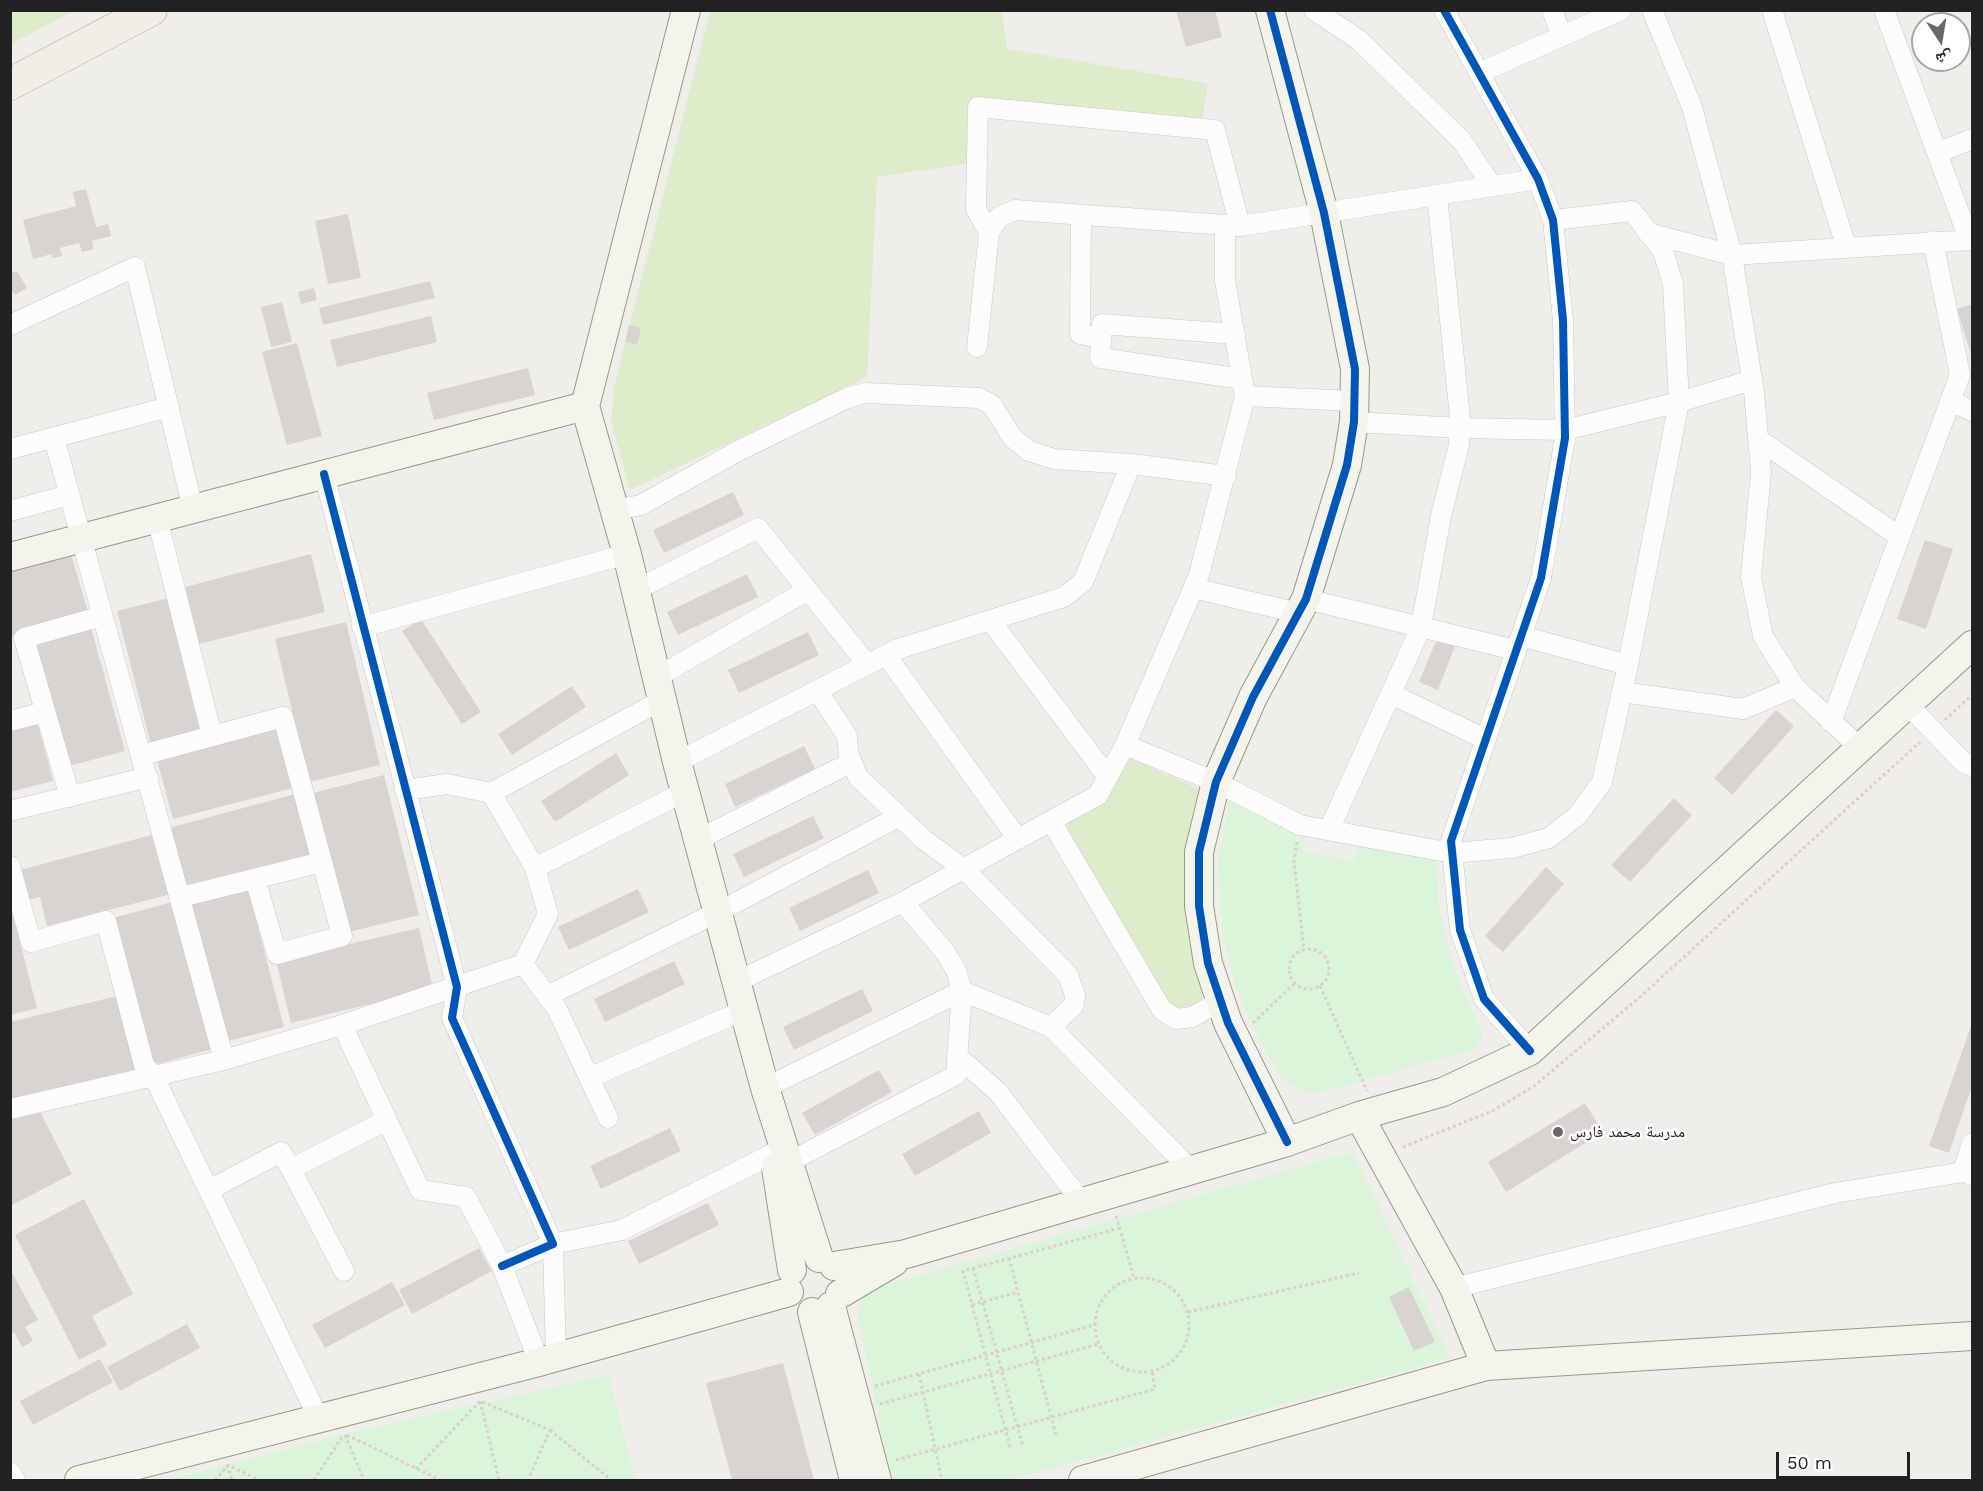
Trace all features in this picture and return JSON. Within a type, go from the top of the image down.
[{"type":"main road","points":[[10,84],[151,10]]},
{"type":"main road","points":[[686,10],[585,406],[627,554],[677,762],[782,1158],[826,1262],[841,1278],[828,1304],[854,1480]]},
{"type":"main road","points":[[1270,10],[1324,213],[1355,369],[1354,411],[1347,465],[1302,606],[1253,698],[1216,782],[1199,852],[1199,906],[1208,963],[1221,1001],[1236,1040],[1287,1142]]},
{"type":"main road","points":[[10,556],[585,406]]},
{"type":"main road","points":[[79,1480],[548,1359],[790,1281],[803,1260],[826,1262],[906,1254],[1287,1142],[1368,1114],[1443,1092],[1530,1051],[1972,645]]},
{"type":"main road","points":[[1368,1114],[1381,1156],[1454,1288],[1486,1366]]},
{"type":"main road","points":[[782,1158],[790,1281],[796,1304],[828,1304],[906,1254]]},
{"type":"main road","points":[[828,1304],[856,1401],[883,1471]]},
{"type":"main road","points":[[1083,1480],[1486,1366],[1972,1336]]},
{"type":"street","points":[[1314,10],[1359,40],[1462,141],[1492,186]]},
{"type":"street","points":[[1444,10],[1538,179],[1553,220],[1563,320],[1565,430],[1541,578],[1451,841],[1460,930],[1484,999],[1530,1051]]},
{"type":"street","points":[[1552,10],[1562,36]]},
{"type":"street","points":[[1479,74],[1621,10]]},
{"type":"street","points":[[1652,10],[1692,107],[1732,255],[1752,380],[1761,472],[1751,577],[1763,636],[1795,687],[1859,747]]},
{"type":"street","points":[[1772,10],[1846,246]]},
{"type":"street","points":[[1648,233],[1732,255],[1971,239],[1884,10]]},
{"type":"street","points":[[736,982],[903,902],[1098,795],[1125,745],[1193,588],[1226,476],[1244,388],[1225,279],[1233,225],[1215,130],[978,107],[976,209],[988,234]]},
{"type":"street","points":[[1937,153],[1972,139]]},
{"type":"street","points":[[977,347],[988,234],[999,217],[1016,210],[1233,225],[1538,179]]},
{"type":"street","points":[[1329,830],[1421,627],[1441,516],[1459,445],[1460,428],[1437,195]]},
{"type":"street","points":[[1125,745],[1216,782],[1300,825],[1452,853],[1512,848],[1549,838],[1578,815],[1602,782],[1628,665],[1679,402],[1673,284],[1663,251],[1632,211],[1553,220]]},
{"type":"street","points":[[1081,215],[1080,334],[1101,338]]},
{"type":"street","points":[[1832,722],[1960,375],[1932,241]]},
{"type":"street","points":[[10,325],[135,267],[193,509]]},
{"type":"street","points":[[1234,334],[1102,324],[1100,358],[1354,411],[1460,428],[1565,430],[1679,402],[1752,380]]},
{"type":"street","points":[[615,510],[641,505],[740,450],[847,398],[865,393],[979,398],[992,405],[1012,437],[1029,451],[1054,459],[1131,464],[1226,476]]},
{"type":"street","points":[[1950,401],[1972,411]]},
{"type":"street","points":[[10,449],[169,407]]},
{"type":"street","points":[[54,438],[224,1060]]},
{"type":"street","points":[[1758,440],[1900,537]]},
{"type":"street","points":[[677,762],[886,655],[1064,597],[1083,582],[1131,464]]},
{"type":"street","points":[[324,474],[457,987],[452,1018],[553,1244],[548,1359]]},
{"type":"street","points":[[10,511],[69,495]]},
{"type":"street","points":[[157,518],[212,736]]},
{"type":"street","points":[[636,590],[758,528],[867,664]]},
{"type":"street","points":[[362,627],[627,554]]},
{"type":"street","points":[[1193,588],[1518,643],[1628,665]]},
{"type":"street","points":[[405,790],[447,784],[491,793],[659,689],[808,590]]},
{"type":"street","points":[[70,796],[24,638],[102,616]]},
{"type":"street","points":[[990,620],[1107,776]]},
{"type":"street","points":[[886,655],[1018,839]]},
{"type":"street","points":[[1622,692],[1743,709],[1795,687]]},
{"type":"street","points":[[817,690],[846,736],[858,777],[898,816],[964,869],[1068,975],[1075,995],[1074,1005],[1051,1027]]},
{"type":"street","points":[[1391,694],[1485,739]]},
{"type":"street","points":[[1907,704],[1963,762],[1972,766]]},
{"type":"street","points":[[10,721],[45,712]]},
{"type":"street","points":[[142,755],[284,717],[342,936],[277,954],[255,879]]},
{"type":"street","points":[[699,839],[852,762]]},
{"type":"street","points":[[10,811],[148,777]]},
{"type":"street","points":[[535,868],[686,791]]},
{"type":"street","points":[[10,1109],[224,1060],[342,1025],[523,964],[548,914],[535,868],[491,793]]},
{"type":"street","points":[[547,996],[718,912],[898,816]]},
{"type":"street","points":[[1050,821],[1162,1010],[1176,1019],[1192,1017],[1221,1001]]},
{"type":"street","points":[[180,897],[322,862]]},
{"type":"street","points":[[10,866],[31,942],[106,921],[144,1065],[154,1077],[319,1419]]},
{"type":"street","points":[[502,1266],[553,1244],[622,1230],[782,1158],[956,1075],[962,991],[956,970],[945,952],[903,902]]},
{"type":"street","points":[[523,964],[557,1009],[608,1118]]},
{"type":"street","points":[[765,1088],[962,991],[1051,1027],[1190,1169]]},
{"type":"street","points":[[589,1078],[744,1010]]},
{"type":"street","points":[[342,1025],[420,1190],[466,1197],[548,1359]]},
{"type":"street","points":[[957,1056],[998,1092],[1081,1202]]},
{"type":"street","points":[[291,1169],[387,1120]]},
{"type":"street","points":[[1454,1288],[1835,1193],[1968,1173],[1972,1143]]},
{"type":"street","points":[[208,1190],[281,1152],[344,1271]]},
{"type":"street","points":[[10,1472],[15,1480]]},
{"type":"path","points":[[1381,1156],[1492,1111],[1533,1087],[1640,997],[1972,695]]},
{"type":"path","points":[[1300,825],[1294,861],[1304,951]]},
{"type":"path","points":[[1304,951],[1316,951],[1328,964],[1328,976],[1320,986],[1307,989],[1295,983],[1291,977],[1290,964],[1298,953],[1304,951]]},
{"type":"path","points":[[1236,1040],[1295,983]]},
{"type":"path","points":[[1320,986],[1368,1114]]},
{"type":"path","points":[[1110,1193],[1134,1278]]},
{"type":"path","points":[[1010,1447],[963,1271],[1120,1228]]},
{"type":"path","points":[[1009,1258],[1056,1435]]},
{"type":"path","points":[[973,1268],[1023,1447]]},
{"type":"path","points":[[1188,1312],[1359,1273]]},
{"type":"path","points":[[1134,1278],[1150,1278],[1164,1282],[1177,1292],[1188,1312],[1189,1335],[1184,1349],[1173,1361],[1152,1371],[1128,1370],[1114,1363],[1099,1344],[1095,1324],[1098,1306],[1107,1292],[1119,1282],[1134,1278]]},
{"type":"path","points":[[972,1305],[1018,1292]]},
{"type":"path","points":[[856,1401],[919,1374],[1095,1324]]},
{"type":"path","points":[[856,1401],[923,1393],[1099,1344]]},
{"type":"path","points":[[883,1471],[935,1449],[1155,1389],[1152,1371]]},
{"type":"path","points":[[919,1374],[942,1480]]},
{"type":"path","points":[[480,1401],[550,1430],[611,1480]]},
{"type":"path","points":[[416,1469],[480,1401]]},
{"type":"path","points":[[480,1401],[499,1480]]},
{"type":"path","points":[[528,1480],[550,1430]]},
{"type":"path","points":[[344,1434],[440,1480]]},
{"type":"path","points":[[314,1480],[344,1434]]},
{"type":"path","points":[[344,1434],[364,1480]]},
{"type":"path","points":[[215,1480],[228,1466],[259,1480]]},
{"type":"green space","points":[[11,10],[74,10],[74,11],[11,44]]},
{"type":"green space","points":[[710,11],[1002,11],[1007,49],[1208,83],[1202,120],[987,106],[984,161],[877,177],[867,377],[630,490],[611,421],[614,387]]},
{"type":"green space","points":[[1125,756],[1199,789],[1189,827],[1185,914],[1203,1001],[1175,1015],[1065,838],[1069,822],[1104,804]]},
{"type":"green space","points":[[1229,801],[1305,834],[1303,852],[1354,861],[1360,842],[1436,851],[1439,910],[1454,967],[1483,1038],[1474,1049],[1312,1095],[1283,1080],[1252,1027],[1236,987],[1222,934],[1218,859]]},
{"type":"green space","points":[[1353,1152],[1450,1358],[1010,1480],[892,1480],[857,1312],[867,1290]]},
{"type":"green space","points":[[608,1375],[636,1480],[168,1480],[344,1434]]},
{"type":"building","points":[[1176,10],[1215,10],[1222,37],[1186,47]]},
{"type":"building","points":[[86,189],[96,227],[108,224],[111,236],[92,241],[94,249],[82,252],[79,243],[60,248],[62,256],[53,258],[52,254],[33,259],[23,220],[76,206],[73,192]]},
{"type":"building","points":[[348,214],[361,278],[328,284],[315,221]]},
{"type":"building","points":[[17,271],[27,288],[15,295],[10,288],[10,274]]},
{"type":"building","points":[[430,281],[435,298],[323,325],[319,308]]},
{"type":"building","points":[[314,288],[317,300],[301,304],[298,292]]},
{"type":"building","points":[[282,302],[292,342],[271,347],[261,307]]},
{"type":"building","points":[[1972,304],[1972,358],[1957,309]]},
{"type":"building","points":[[431,316],[437,342],[337,367],[330,340]]},
{"type":"building","points":[[629,325],[641,328],[637,345],[625,342]]},
{"type":"building","points":[[297,343],[322,436],[287,445],[262,352]]},
{"type":"building","points":[[528,368],[535,395],[434,420],[427,393]]},
{"type":"building","points":[[733,492],[744,515],[664,553],[653,530]]},
{"type":"building","points":[[1925,540],[1953,549],[1926,629],[1897,619]]},
{"type":"building","points":[[70,551],[89,615],[10,637],[10,568]]},
{"type":"building","points":[[311,554],[325,612],[199,644],[185,587]]},
{"type":"building","points":[[747,574],[758,597],[678,635],[667,612]]},
{"type":"building","points":[[172,597],[206,732],[151,745],[117,611]]},
{"type":"building","points":[[421,619],[481,712],[462,724],[402,631]]},
{"type":"building","points":[[346,622],[380,765],[309,782],[275,639]]},
{"type":"building","points":[[90,624],[125,751],[66,767],[31,640]]},
{"type":"building","points":[[808,632],[819,655],[739,693],[728,670]]},
{"type":"building","points":[[1437,639],[1455,646],[1438,690],[1419,682]]},
{"type":"building","points":[[572,686],[586,707],[512,755],[498,734]]},
{"type":"building","points":[[1776,710],[1794,726],[1732,795],[1714,778]]},
{"type":"building","points":[[36,718],[53,781],[10,792],[10,725]]},
{"type":"building","points":[[280,724],[297,787],[173,819],[156,756]]},
{"type":"building","points":[[804,746],[815,769],[735,807],[725,784]]},
{"type":"building","points":[[616,753],[629,775],[555,822],[541,801]]},
{"type":"building","points":[[384,775],[419,915],[348,932],[313,793]]},
{"type":"building","points":[[299,793],[314,853],[185,888],[169,828]]},
{"type":"building","points":[[1674,798],[1692,815],[1630,882],[1611,865]]},
{"type":"building","points":[[813,816],[824,838],[744,877],[733,854]]},
{"type":"building","points":[[159,833],[175,893],[47,926],[40,897],[24,901],[16,871]]},
{"type":"building","points":[[1546,867],[1564,884],[1503,952],[1485,936]]},
{"type":"building","points":[[868,870],[879,893],[800,931],[789,908]]},
{"type":"building","points":[[247,885],[284,1027],[224,1042],[187,901]]},
{"type":"building","points":[[638,889],[649,912],[569,950],[558,927]]},
{"type":"building","points":[[176,901],[216,1048],[153,1065],[113,918]]},
{"type":"building","points":[[10,904],[37,1008],[10,1015]]},
{"type":"building","points":[[419,928],[433,989],[291,1023],[276,961]]},
{"type":"building","points":[[674,961],[685,984],[605,1022],[594,999]]},
{"type":"building","points":[[862,989],[873,1011],[794,1050],[783,1027]]},
{"type":"building","points":[[121,995],[139,1068],[10,1100],[10,1022]]},
{"type":"building","points":[[1971,1026],[1972,1086],[1949,1153],[1929,1146]]},
{"type":"building","points":[[879,1070],[892,1092],[815,1135],[802,1113]]},
{"type":"building","points":[[1585,1103],[1603,1132],[1506,1192],[1488,1162]]},
{"type":"building","points":[[38,1108],[72,1174],[10,1206],[10,1117]]},
{"type":"building","points":[[979,1111],[991,1133],[915,1176],[902,1154]]},
{"type":"building","points":[[670,1128],[681,1151],[601,1189],[590,1166]]},
{"type":"building","points":[[84,1199],[133,1294],[92,1316],[107,1345],[79,1360],[15,1235]]},
{"type":"building","points":[[708,1203],[719,1225],[639,1264],[628,1241]]},
{"type":"building","points":[[479,1248],[492,1271],[412,1314],[399,1290]]},
{"type":"building","points":[[10,1269],[38,1320],[25,1327],[33,1341],[22,1347],[14,1332],[10,1334]]},
{"type":"building","points":[[392,1282],[405,1305],[325,1348],[312,1325]]},
{"type":"building","points":[[1409,1287],[1435,1342],[1414,1351],[1389,1297]]},
{"type":"building","points":[[187,1324],[200,1348],[120,1391],[107,1367]]},
{"type":"building","points":[[100,1359],[113,1382],[33,1425],[20,1401]]},
{"type":"building","points":[[783,1363],[814,1480],[732,1480],[706,1383]]},
{"type":"cycle path","points":[[1270,10],[1324,213],[1355,369],[1354,422],[1347,465],[1306,599],[1253,697],[1216,782],[1199,852],[1199,906],[1208,963],[1228,1023],[1287,1142]]},
{"type":"cycle path","points":[[1444,10],[1538,179],[1553,220],[1563,320],[1565,438],[1541,578],[1451,841],[1460,930],[1484,999],[1530,1051]]},
{"type":"cycle path","points":[[324,474],[457,987],[452,1018],[553,1244],[502,1266]]},
{"type":"place","name":"مدرسة محمد فارس","points":[[1558,1132]]}]
